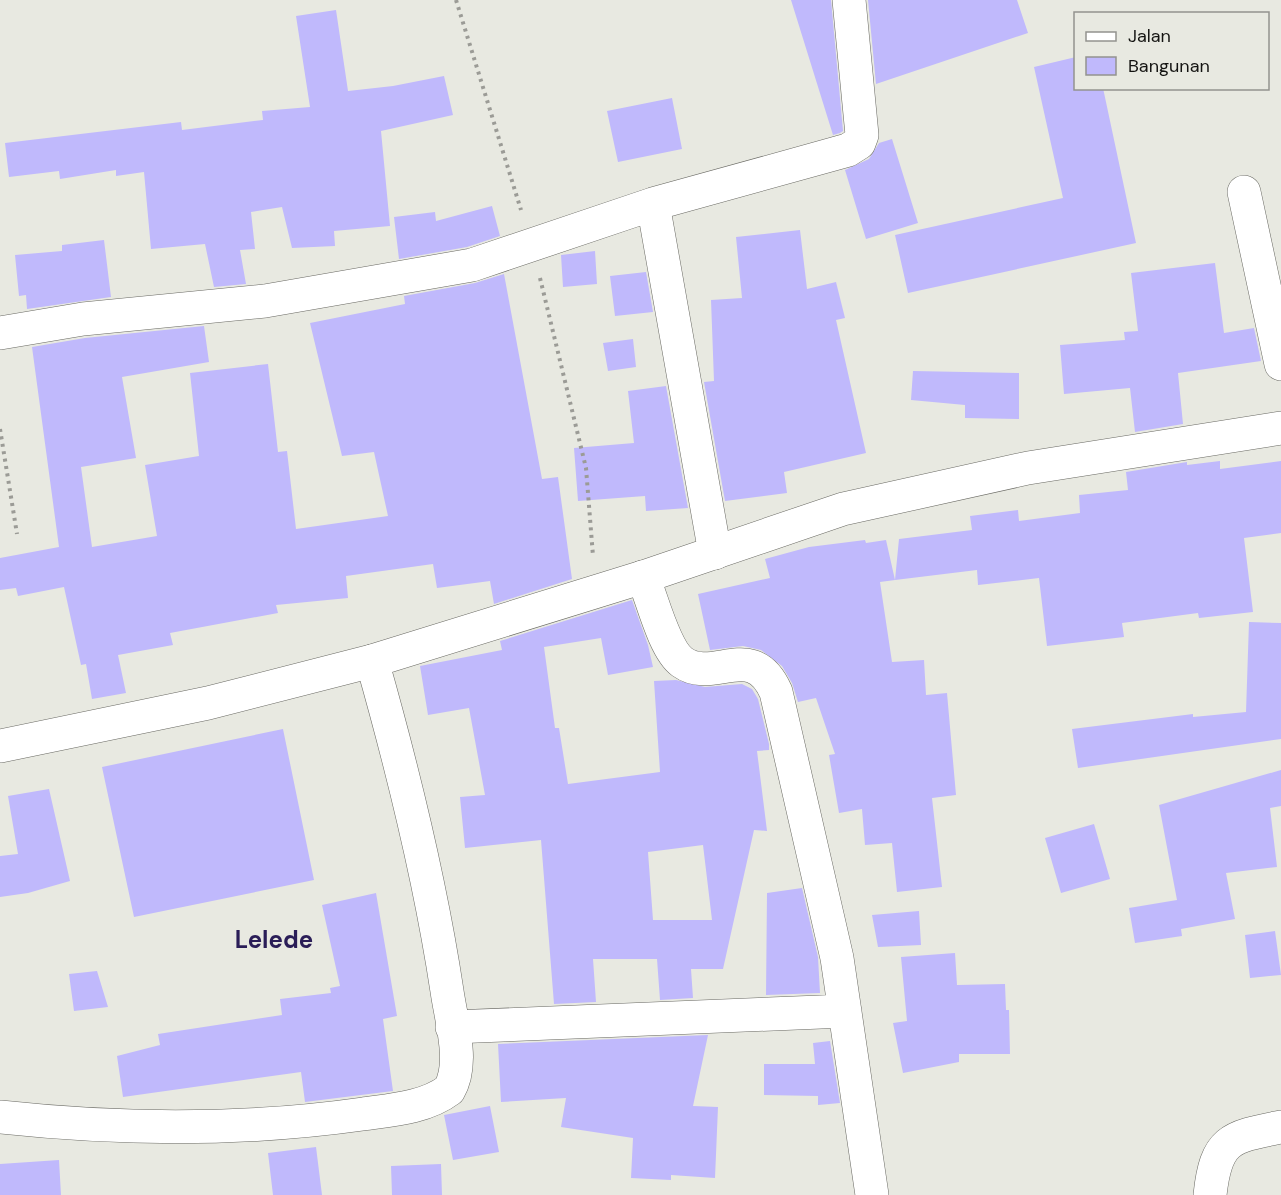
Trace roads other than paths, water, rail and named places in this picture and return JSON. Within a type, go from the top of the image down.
[{"type":"street","points":[[0,333],[83,319],[265,301],[472,265],[653,204],[848,150],[859,143],[862,128],[849,0]]},
{"type":"street","points":[[1244,192],[1281,364]]},
{"type":"street","points":[[653,204],[716,553]]},
{"type":"street","points":[[0,746],[208,704],[372,661],[644,577],[843,508],[1028,468],[1281,428]]},
{"type":"street","points":[[644,577],[666,637],[682,662],[702,667],[745,664],[769,676],[776,692],[837,958],[871,1184]]},
{"type":"street","points":[[0,1118],[78,1125],[296,1124],[399,1109],[426,1102],[449,1090],[453,1084],[455,1066],[452,1027],[439,940],[414,814],[372,661]]},
{"type":"street","points":[[452,1027],[845,1011]]},
{"type":"street","points":[[1210,1195],[1213,1169],[1221,1150],[1242,1135],[1281,1127]]},
{"type":"district","name":"Lelede","points":[[274,939]]}]
